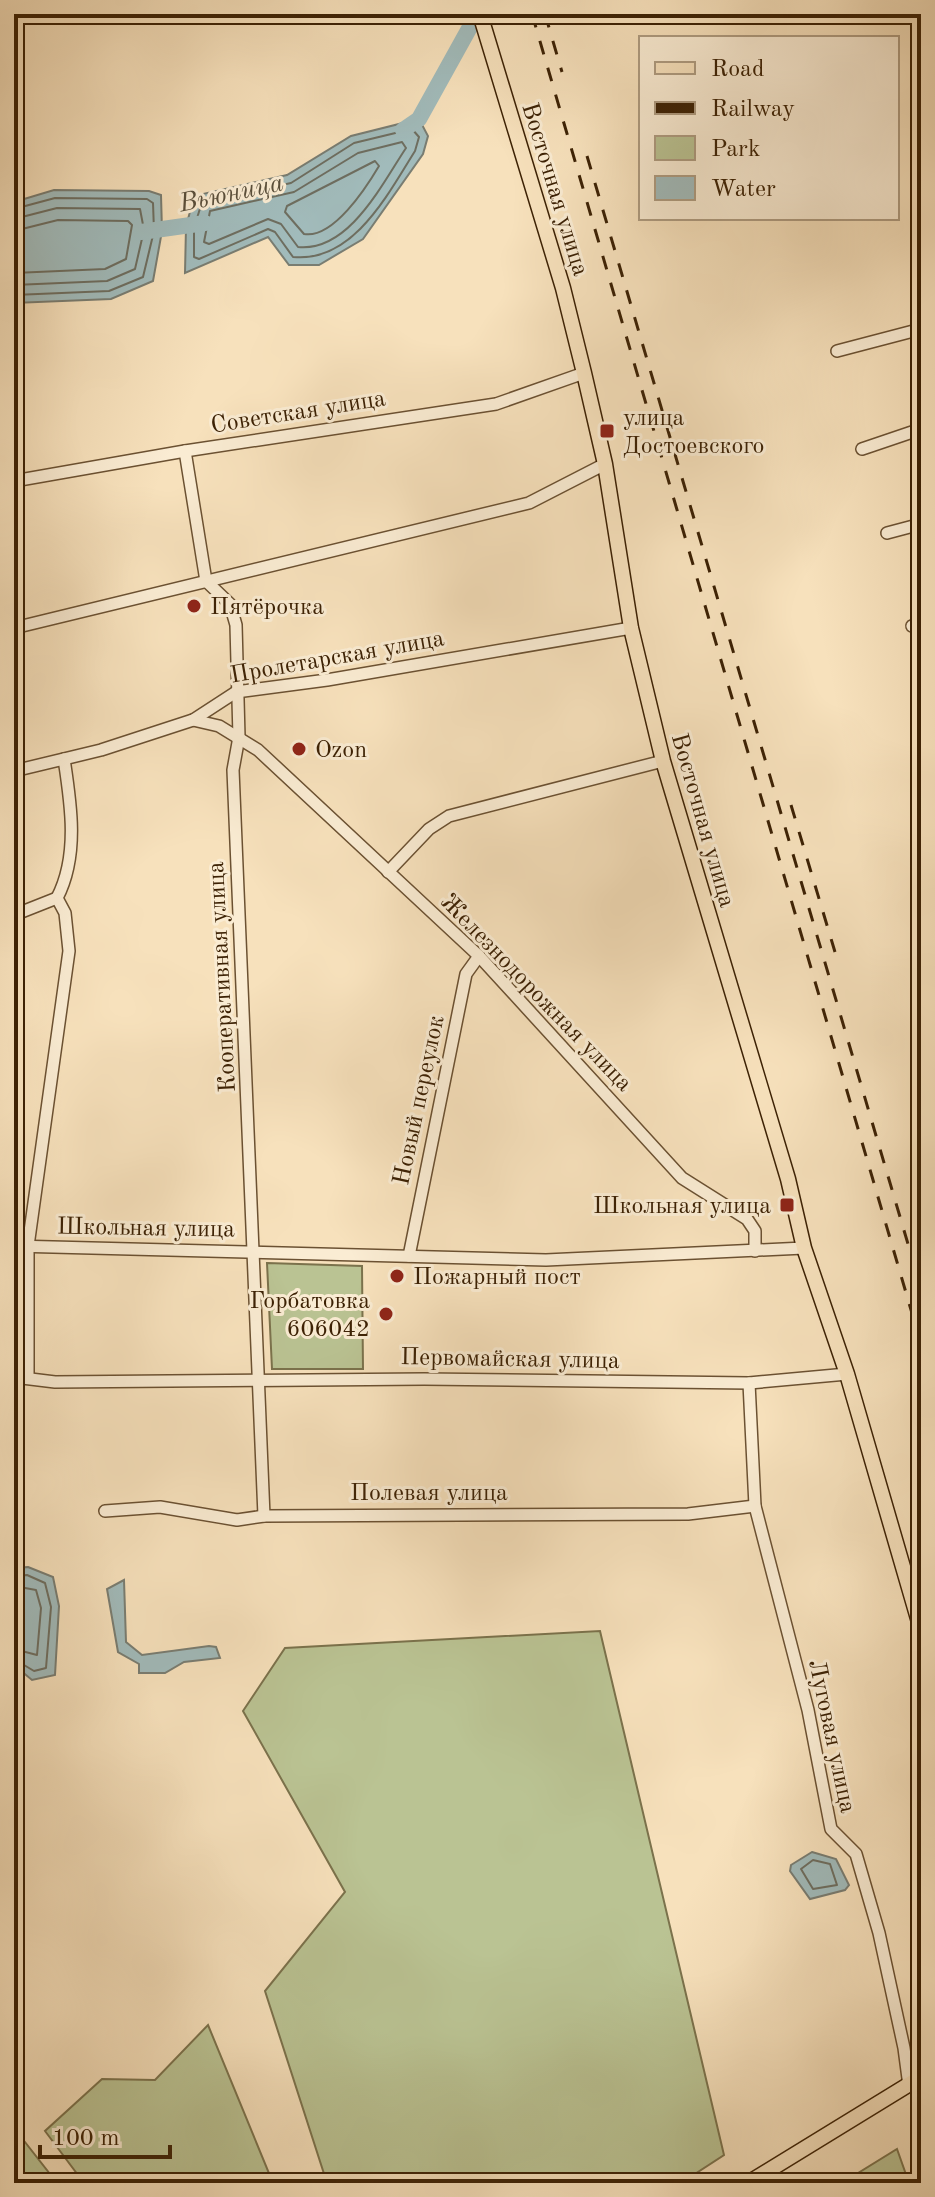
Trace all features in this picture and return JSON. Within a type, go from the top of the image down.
[{"type":"main road","name":"Восточная улица","points":[[480,14],[563,288],[584,373],[605,464],[631,628],[663,761],[788,1179],[804,1248],[847,1374],[921,1629]]},
{"type":"main road","points":[[748,2183],[915,2081]]},
{"type":"street","points":[[837,351],[921,329]]},
{"type":"street","name":"Советская улица","points":[[14,481],[185,451],[496,404],[584,373]]},
{"type":"street","points":[[862,449],[921,429]]},
{"type":"street","points":[[185,451],[206,581]]},
{"type":"street","points":[[14,628],[529,503],[605,464]]},
{"type":"street","points":[[887,533],[921,524]]},
{"type":"street","name":"Кооперативная улица","points":[[206,581],[230,604],[236,625],[239,737],[233,770],[264,1516]]},
{"type":"street","name":"Пролетарская улица","points":[[14,771],[193,720],[236,692],[327,680],[631,628]]},
{"type":"street","name":"Железнодорожная улица","points":[[193,720],[219,726],[258,750],[479,956],[682,1178],[747,1219],[755,1231],[755,1251]]},
{"type":"street","points":[[28,1376],[28,1246],[69,951],[65,913],[57,898],[72,853],[64,759]]},
{"type":"street","points":[[388,872],[429,829],[449,816],[663,761]]},
{"type":"street","points":[[14,915],[57,898]]},
{"type":"street","name":"Новый переулок","points":[[409,1256],[466,974],[479,956]]},
{"type":"street","name":"Школьная улица","points":[[14,1246],[546,1260],[804,1248]]},
{"type":"street","name":"Первомайская улица","points":[[14,1377],[28,1376],[55,1382],[258,1379],[749,1383],[847,1374]]},
{"type":"street","name":"Луговая улица","points":[[749,1383],[755,1506],[808,1710],[831,1829],[856,1854],[915,2081]]},
{"type":"street","name":"Полевая улица","points":[[105,1511],[160,1507],[237,1520],[264,1516],[688,1514],[755,1506]]},
{"type":"green space","points":[[267,1263],[362,1266],[363,1369],[272,1369]]},
{"type":"green space","points":[[600,1631],[724,2155],[681,2183],[327,2183],[265,1991],[345,1892],[243,1711],[285,1648]]},
{"type":"green space","points":[[208,2025],[273,2183],[84,2183],[45,2131],[102,2079],[155,2080]]},
{"type":"green space","points":[[14,2128],[57,2183],[14,2183]]},
{"type":"green space","points":[[897,2149],[909,2183],[842,2183]]},
{"type":"water","points":[[419,119],[428,136],[423,154],[363,239],[319,265],[289,265],[268,237],[185,273],[186,227],[194,196],[287,175],[351,136]]},
{"type":"water","points":[[54,190],[149,191],[161,195],[162,231],[153,281],[111,299],[14,303],[14,202]]},
{"type":"water","points":[[28,1567],[53,1577],[59,1606],[55,1675],[32,1680],[14,1665],[14,1568]]},
{"type":"water","points":[[124,1580],[126,1642],[142,1655],[209,1646],[216,1647],[220,1658],[184,1662],[165,1673],[139,1673],[139,1664],[118,1652],[107,1589]]},
{"type":"water","points":[[812,1852],[836,1859],[849,1885],[845,1890],[810,1899],[790,1871],[791,1865]]},
{"type":"waterway","name":"Вьюница","points":[[403,130],[419,119],[475,18]]},
{"type":"waterway","name":"Вьюница","points":[[141,232],[205,223]]},
{"type":"railway","points":[[532,14],[921,1344]]},
{"type":"railway","points":[[545,14],[562,72]]},
{"type":"railway","points":[[587,156],[921,1288]]},
{"type":"railway","points":[[791,805],[835,952]]},
{"type":"place","name":"улица Достоевского","points":[[607,431]]},
{"type":"place","name":"Пятёрочка","points":[[194,606]]},
{"type":"place","name":"Ozon","points":[[299,749]]},
{"type":"place","name":"Школьная улица","points":[[787,1205]]},
{"type":"place","name":"Пожарный пост","points":[[397,1276]]},
{"type":"place","name":"Горбатовка 606042","points":[[386,1314]]}]
